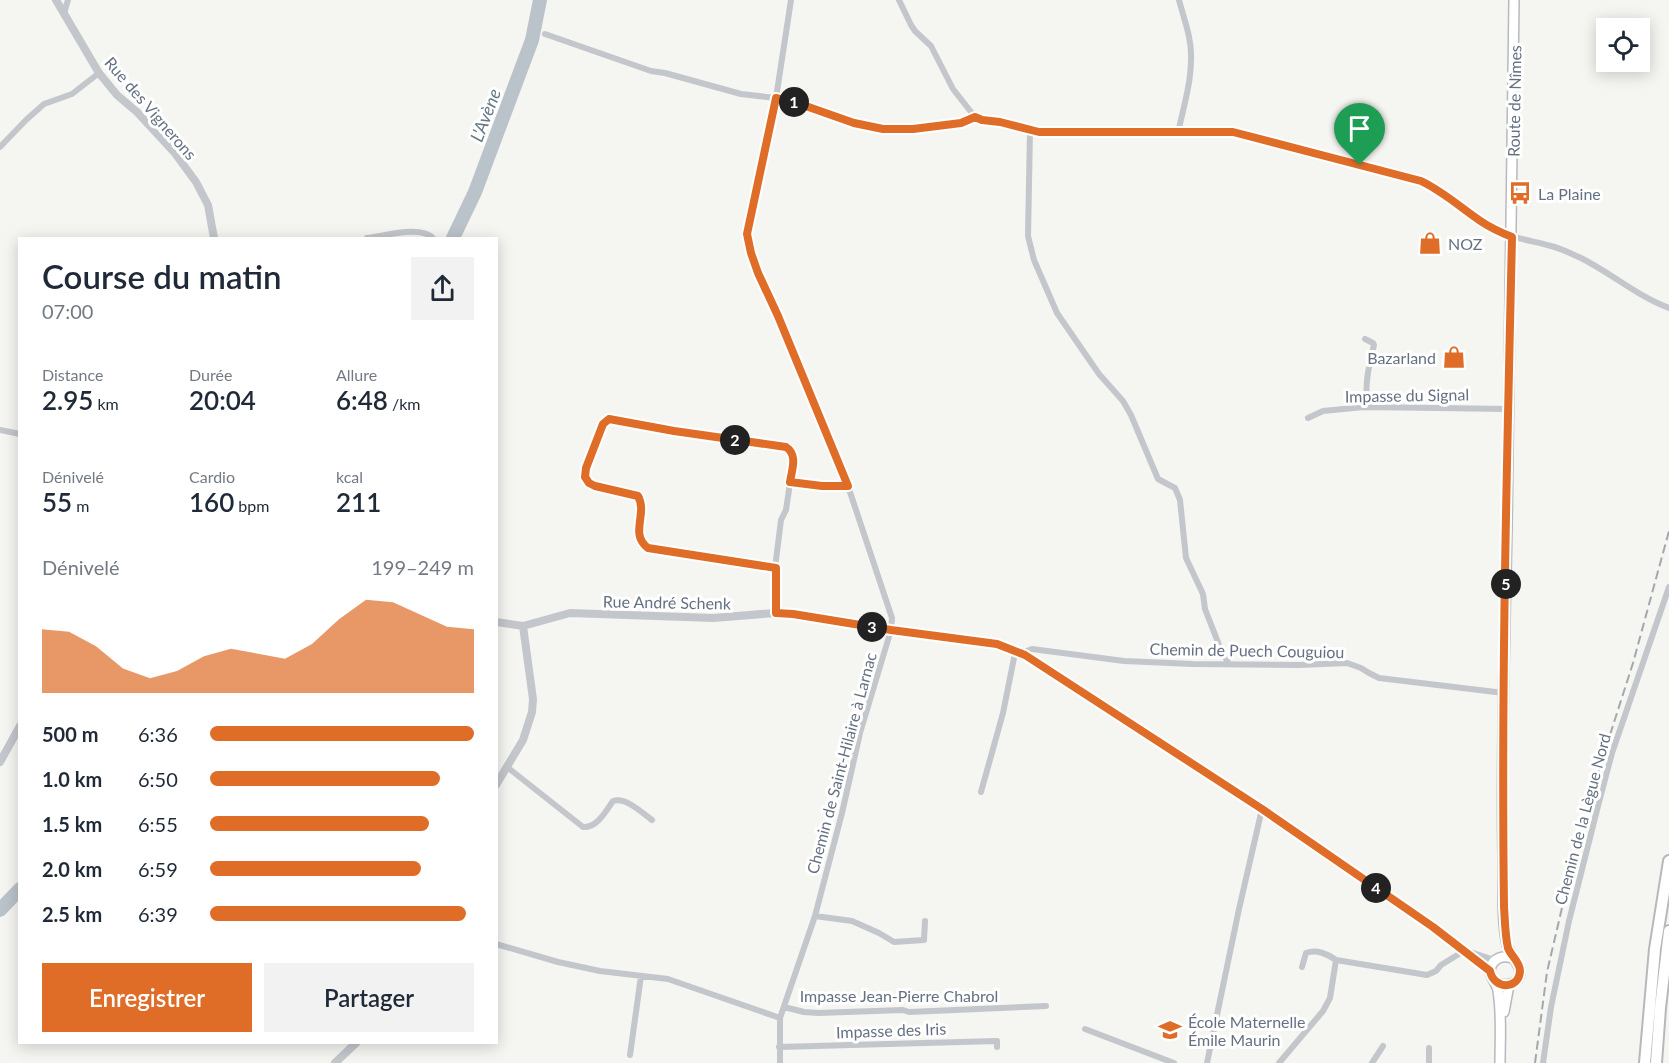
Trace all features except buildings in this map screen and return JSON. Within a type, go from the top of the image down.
[{"type":"highway","points":[[1645,1063],[1655,949],[1669,861]]},
{"type":"highway","points":[[1656,1063],[1669,931]]},
{"type":"main road","name":"Route de Nîmes","points":[[1501,1026],[1509,985],[1515,982],[1520,973],[1519,966],[1512,958],[1508,946],[1505,923],[1504,693],[1515,0]]},
{"type":"main road","name":"Route de Nîmes","points":[[1500,1063],[1501,1026],[1497,983],[1490,971],[1496,960],[1505,923]]},
{"type":"main road","points":[[1496,960],[1512,958]]},
{"type":"main road","points":[[1497,983],[1509,985]]},
{"type":"street","name":"Rue des Vignerons","points":[[56,0],[99,73],[117,95],[137,112],[183,163],[205,197],[214,237]]},
{"type":"street","points":[[64,13],[68,0]]},
{"type":"street","name":"Chemin de Saint-Hilaire à Larnac","points":[[780,1063],[780,1018],[815,916],[860,733],[891,630],[892,618],[848,486],[758,273],[747,234],[776,98],[791,0]]},
{"type":"street","points":[[899,0],[910,25],[930,46],[953,89],[975,117],[982,120],[1030,130],[1233,132],[1421,181],[1449,196],[1481,222],[1512,237],[1554,247],[1581,259],[1650,300],[1669,308]]},
{"type":"street","points":[[1178,133],[1192,57],[1189,34],[1179,0]]},
{"type":"street","points":[[545,34],[651,71],[741,94],[776,98],[854,123],[883,129],[913,129],[961,123],[975,117]]},
{"type":"street","points":[[0,147],[44,105],[72,94],[99,73]]},
{"type":"street","points":[[1030,130],[1028,236],[1034,260],[1057,313],[1099,374],[1123,401],[1131,415],[1158,479],[1175,488],[1180,500],[1186,558],[1203,594],[1205,609],[1229,664]]},
{"type":"street","points":[[374,237],[416,231],[425,232],[432,237]]},
{"type":"street","points":[[1365,339],[1374,345],[1367,371],[1367,407]]},
{"type":"street","name":"Impasse du Signal","points":[[1308,418],[1323,411],[1367,407],[1508,409]]},
{"type":"street","points":[[776,568],[648,548],[639,537],[641,502],[638,496],[595,486],[585,477],[586,468],[603,424],[609,419],[786,447],[791,450],[794,456],[786,510],[781,520],[776,568],[776,613]]},
{"type":"street","points":[[0,430],[18,434]]},
{"type":"street","points":[[790,482],[848,486]]},
{"type":"street","name":"Chemin de la Lègue Nord","points":[[1543,1063],[1551,1007],[1567,932],[1612,753],[1669,587]]},
{"type":"street","name":"Rue André Schenk","points":[[498,622],[523,626],[570,613],[713,618],[776,613],[997,644],[1021,653],[1262,809],[1433,927],[1490,971]]},
{"type":"street","points":[[498,782],[523,740],[532,712],[533,699],[523,626]]},
{"type":"street","name":"Chemin de Puech Couguiou","points":[[1021,653],[1032,649],[1124,661],[1299,666],[1347,663],[1379,678],[1504,693]]},
{"type":"street","points":[[981,792],[1004,713],[1014,658],[1021,653]]},
{"type":"street","points":[[0,762],[18,730]]},
{"type":"street","points":[[507,767],[583,827],[588,828],[595,824],[613,801],[619,799],[652,820]]},
{"type":"street","points":[[1208,1063],[1262,809]]},
{"type":"street","points":[[815,916],[852,921],[894,942],[924,939],[926,921]]},
{"type":"street","points":[[498,945],[558,962],[668,979],[780,1018]]},
{"type":"street","points":[[1302,967],[1304,955],[1310,951],[1329,955],[1336,960],[1427,975],[1464,951]]},
{"type":"street","name":"Rue André Schenk","points":[[1464,951],[1496,960]]},
{"type":"street","points":[[1279,1063],[1323,1011],[1330,998],[1336,960]]},
{"type":"street","points":[[630,1055],[641,976]]},
{"type":"street","name":"Impasse Jean-Pierre Chabrol","points":[[1015,998],[1016,1007]]},
{"type":"street","name":"Impasse Jean-Pierre Chabrol","points":[[784,1007],[804,1012],[903,1010],[909,1012],[1046,1006]]},
{"type":"street","points":[[1085,1029],[1174,1063]]},
{"type":"street","name":"Impasse des Iris","points":[[779,1047],[996,1041],[997,1047]]},
{"type":"street","points":[[335,1063],[355,1044]]},
{"type":"street","points":[[1372,1063],[1383,1046]]},
{"type":"street","points":[[1429,1048],[1429,1063]]},
{"type":"waterway","name":"L'Avène","points":[[453,237],[475,192],[532,40],[540,0]]},
{"type":"waterway","name":"L'Avène","points":[[0,910],[18,891]]},
{"type":"railway","points":[[1535,1063],[1547,972],[1572,865],[1633,663],[1669,531]]},
{"type":"place","name":"La Plaine","points":[[1520,193]]},
{"type":"place","name":"NOZ","points":[[1430,243]]},
{"type":"place","name":"Bazarland","points":[[1454,357]]},
{"type":"place","name":"École Maternelle Émile Maurin","points":[[1170,1030]]},
{"type":"route","points":[[776,98],[854,123],[883,129],[913,129],[961,123],[975,117],[1039,132],[1233,132],[1360,165],[1421,181],[1436,188],[1481,222],[1512,237],[1503,836],[1505,923],[1508,946],[1512,958],[1520,969],[1517,979],[1512,984],[1505,986],[1495,982],[1490,971],[1433,927],[1262,809],[1025,655],[997,644],[776,613],[776,568],[648,548],[639,537],[641,502],[638,496],[595,486],[585,477],[586,468],[603,424],[609,419],[786,447],[794,456],[790,482],[848,486],[758,273],[747,234],[776,98]]}]
